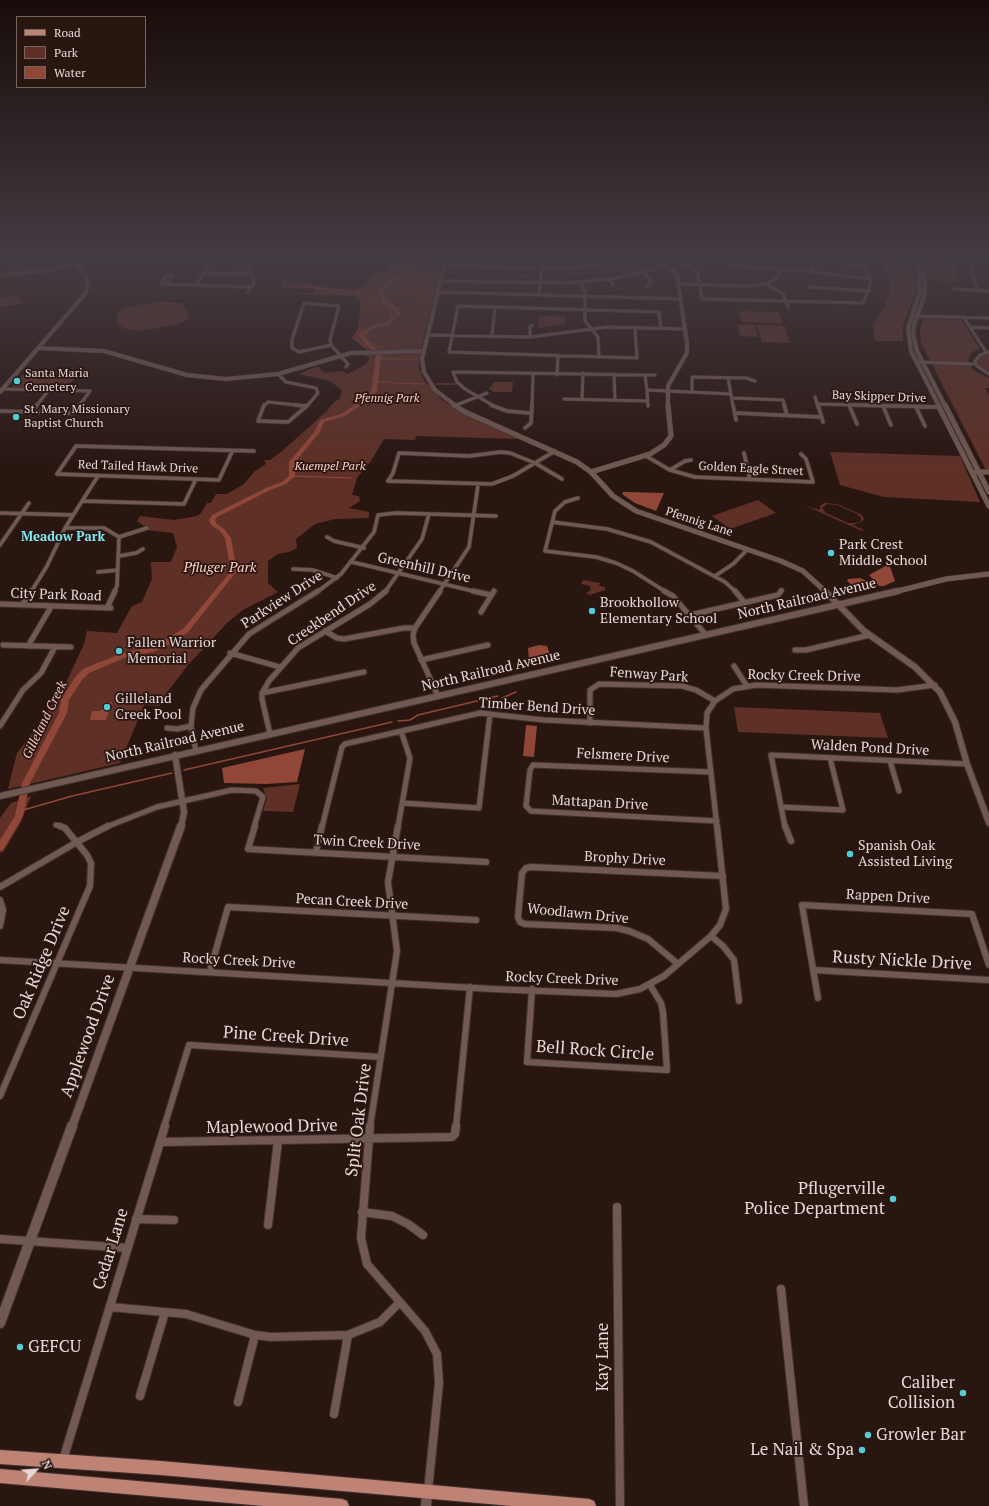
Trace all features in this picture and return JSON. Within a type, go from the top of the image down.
[{"type":"main road","points":[[0,1457],[161,1468],[427,1499],[589,1506]]},
{"type":"main road","points":[[0,1476],[342,1506]]},
{"type":"street","points":[[1,390],[54,329]]},
{"type":"street","points":[[295,329],[292,340],[292,348],[299,352],[306,352],[331,345]]},
{"type":"street","points":[[333,329],[330,340],[331,345],[348,364],[346,367]]},
{"type":"street","name":"Pfennig Lane","points":[[429,329],[424,351],[423,367],[427,378],[435,390],[454,406],[572,458],[591,472],[613,496],[636,511],[802,571],[817,582],[870,635],[915,666],[935,685],[950,711],[967,764],[989,824]]},
{"type":"street","points":[[454,329],[449,352],[637,358],[635,329]]},
{"type":"street","points":[[492,336],[493,329]]},
{"type":"street","points":[[530,329],[530,337]]},
{"type":"street","points":[[428,335],[530,337],[590,329]]},
{"type":"street","points":[[592,329],[599,341],[598,356]]},
{"type":"street","points":[[591,472],[646,456],[664,446],[670,436],[667,392],[668,386],[687,353],[685,329]]},
{"type":"street","points":[[908,329],[911,351],[920,363],[989,492]]},
{"type":"street","points":[[972,329],[988,352],[976,358],[976,365]]},
{"type":"street","points":[[38,348],[104,351],[187,375],[207,378],[245,379],[278,374],[341,355],[368,352],[424,351]]},
{"type":"street","points":[[557,374],[558,355]]},
{"type":"street","points":[[920,363],[976,365],[989,374]]},
{"type":"street","points":[[920,363],[940,408],[989,506]]},
{"type":"street","points":[[530,413],[507,411],[476,397],[457,382],[453,372],[655,375]]},
{"type":"street","points":[[582,399],[583,373]]},
{"type":"street","points":[[278,374],[286,382],[316,388],[318,391],[303,411],[288,422],[260,422],[257,420],[265,403],[268,402],[306,406]]},
{"type":"street","points":[[525,428],[531,422],[530,413],[533,374]]},
{"type":"street","points":[[614,374],[615,400]]},
{"type":"street","points":[[645,375],[648,406]]},
{"type":"street","points":[[692,392],[692,377],[746,378],[755,381]]},
{"type":"street","points":[[728,378],[736,420]]},
{"type":"street","points":[[0,411],[74,413],[90,392],[1,390]]},
{"type":"street","points":[[31,412],[49,390]]},
{"type":"street","points":[[647,390],[732,394]]},
{"type":"street","points":[[454,406],[487,392]]},
{"type":"street","points":[[815,397],[823,422]]},
{"type":"street","points":[[732,398],[783,400],[787,415]]},
{"type":"street","points":[[564,399],[647,401]]},
{"type":"street","name":"Bay Skipper Drive","points":[[817,404],[940,408]]},
{"type":"street","points":[[849,404],[857,424]]},
{"type":"street","points":[[883,406],[891,425]]},
{"type":"street","points":[[916,407],[925,426]]},
{"type":"street","points":[[735,413],[822,417]]},
{"type":"street","name":"Red Tailed Hawk Drive","points":[[76,446],[232,452],[219,480],[57,474],[76,446]]},
{"type":"street","points":[[232,452],[254,451]]},
{"type":"street","points":[[555,451],[535,463],[498,483],[478,484],[388,481],[393,474],[400,453],[469,456],[506,452],[535,463],[562,480]]},
{"type":"street","points":[[744,453],[750,480]]},
{"type":"street","name":"Golden Eagle Street","points":[[646,456],[670,470],[702,478],[813,482],[806,459],[801,454]]},
{"type":"street","points":[[670,470],[685,461],[691,460]]},
{"type":"street","points":[[972,472],[989,472]]},
{"type":"street","points":[[22,605],[47,566],[65,528],[98,476]]},
{"type":"street","points":[[82,501],[184,504],[196,479]]},
{"type":"street","points":[[438,696],[413,639],[415,628],[469,548],[478,484]]},
{"type":"street","points":[[578,498],[568,500],[555,511],[545,551],[596,557],[621,565],[666,591],[690,615],[706,635]]},
{"type":"street","points":[[0,545],[20,513],[29,503]]},
{"type":"street","points":[[0,513],[73,515]]},
{"type":"street","name":"Parkview Drive","points":[[196,751],[191,726],[193,708],[201,690],[230,653],[254,630],[337,578],[364,548],[374,532],[378,515],[396,513],[428,514]]},
{"type":"street","points":[[428,514],[496,516]]},
{"type":"street","name":"Creekbend Drive","points":[[262,693],[268,681],[298,648],[370,604],[385,592],[422,539],[428,514]]},
{"type":"street","points":[[552,522],[607,529],[628,534],[663,548],[715,576],[733,588],[746,603]]},
{"type":"street","points":[[65,528],[104,528],[119,537]]},
{"type":"street","points":[[119,537],[147,528]]},
{"type":"street","points":[[98,572],[118,570],[119,537]]},
{"type":"street","points":[[327,537],[334,541],[364,548]]},
{"type":"street","points":[[119,556],[136,553],[143,549]]},
{"type":"street","points":[[715,576],[734,564],[747,550]]},
{"type":"street","name":"Greenhill Drive","points":[[352,562],[444,584],[492,593],[481,612]]},
{"type":"street","points":[[293,569],[303,568],[337,578]]},
{"type":"street","name":"City Park Road","points":[[0,604],[109,608],[117,588],[118,570]]},
{"type":"street","name":"North Railroad Avenue","points":[[0,796],[839,605],[946,579],[989,574]]},
{"type":"street","points":[[690,615],[778,596],[782,590]]},
{"type":"street","points":[[28,646],[51,607]]},
{"type":"street","points":[[325,631],[337,638],[344,639],[404,628],[415,628]]},
{"type":"street","points":[[795,650],[806,650],[870,635]]},
{"type":"street","points":[[3,645],[72,647]]},
{"type":"street","points":[[421,660],[488,646]]},
{"type":"street","points":[[0,726],[23,690],[41,672],[56,647]]},
{"type":"street","points":[[230,653],[280,667]]},
{"type":"street","points":[[734,666],[747,686]]},
{"type":"street","points":[[270,734],[263,706],[262,693],[364,672]]},
{"type":"street","name":"Fenway Park","points":[[590,723],[590,690],[599,684],[682,686],[696,690],[714,701]]},
{"type":"street","name":"Rocky Creek Drive","points":[[0,960],[210,971],[393,983],[616,994],[650,985],[678,964],[710,936],[720,925],[726,909],[706,728],[707,713],[714,701],[726,692],[747,686],[789,685],[897,690],[935,685]]},
{"type":"street","name":"Timber Bend Drive","points":[[316,852],[342,747],[345,744],[470,714],[490,714],[529,719],[590,723],[706,728]]},
{"type":"street","points":[[402,803],[479,808],[490,714]]},
{"type":"street","points":[[167,728],[177,729],[191,726]]},
{"type":"street","name":"Split Oak Drive","points":[[401,731],[410,758],[388,882],[397,950],[368,1139],[360,1238],[367,1264],[425,1331],[434,1347],[439,1362],[439,1383],[427,1499]]},
{"type":"street","name":"Walden Pond Drive","points":[[781,807],[771,755],[967,764]]},
{"type":"street","name":"Applewood Drive","points":[[0,1323],[180,833],[184,816],[175,756]]},
{"type":"street","points":[[791,841],[785,827],[781,807],[843,810],[830,758]]},
{"type":"street","points":[[890,761],[898,791]]},
{"type":"street","name":"Felsmere Drive","points":[[533,765],[539,764],[711,772]]},
{"type":"street","name":"Mattapan Drive","points":[[533,765],[530,770],[526,806],[531,811],[717,821]]},
{"type":"street","name":"Twin Creek Drive","points":[[182,800],[226,791],[256,791],[262,794],[262,800],[248,849],[486,862]]},
{"type":"street","points":[[0,887],[77,842],[124,819],[182,800]]},
{"type":"street","name":"Oak Ridge Drive","points":[[0,1096],[90,886],[90,863],[87,855],[65,828],[56,826]]},
{"type":"street","name":"Brophy Drive","points":[[526,868],[723,876]]},
{"type":"street","name":"Woodlawn Drive","points":[[526,868],[522,873],[518,917],[520,922],[525,924],[617,928],[629,931],[648,939],[678,964]]},
{"type":"street","points":[[0,900],[3,910],[0,926]]},
{"type":"street","name":"Rappen Drive","points":[[813,970],[802,905],[972,914],[989,965]]},
{"type":"street","name":"Pecan Creek Drive","points":[[210,971],[228,907],[476,920]]},
{"type":"street","points":[[710,936],[724,946],[734,960],[739,1001]]},
{"type":"street","points":[[813,970],[818,998]]},
{"type":"street","name":"Rusty Nickle Drive","points":[[813,970],[989,980]]},
{"type":"street","name":"Bell Rock Circle","points":[[532,989],[527,1062],[667,1070],[663,1012],[661,1003],[650,985]]},
{"type":"street","name":"Maplewood Drive","points":[[160,1142],[452,1137],[455,1134],[470,987]]},
{"type":"street","name":"Pine Creek Drive","points":[[189,1045],[381,1057]]},
{"type":"street","name":"Cedar Lane","points":[[62,1461],[189,1045]]},
{"type":"street","points":[[268,1225],[278,1141]]},
{"type":"street","name":"Kay Lane","points":[[617,1207],[620,1506]]},
{"type":"street","points":[[362,1212],[392,1216],[408,1224],[423,1235]]},
{"type":"street","points":[[136,1219],[174,1220]]},
{"type":"street","points":[[0,1239],[127,1248]]},
{"type":"street","points":[[781,1289],[804,1506]]},
{"type":"street","points":[[110,1307],[186,1314],[255,1336],[271,1337],[348,1335],[359,1332],[380,1322],[400,1302]]},
{"type":"street","points":[[140,1396],[165,1312]]},
{"type":"street","points":[[334,1414],[348,1335]]},
{"type":"street","points":[[238,1402],[255,1336]]},
{"type":"green space","points":[[130,329],[149,329],[139,331]]},
{"type":"green space","points":[[358,329],[426,329],[421,349],[367,350],[352,338]]},
{"type":"green space","points":[[738,329],[756,329],[758,337],[740,336]]},
{"type":"green space","points":[[758,329],[786,329],[790,343],[762,342]]},
{"type":"green space","points":[[874,329],[903,329],[903,341],[875,341]]},
{"type":"green space","points":[[920,329],[967,329],[980,349],[972,352],[968,360],[973,370],[989,378],[989,388],[985,388],[989,395],[989,476],[921,343]]},
{"type":"green space","points":[[420,353],[419,368],[424,380],[442,400],[458,410],[521,439],[416,436],[415,440],[384,439],[371,461],[357,478],[352,495],[359,496],[360,501],[349,508],[369,512],[369,518],[335,519],[315,524],[296,539],[297,548],[289,552],[278,554],[268,561],[268,583],[278,592],[243,610],[227,623],[188,665],[165,695],[160,706],[144,705],[120,763],[8,789],[17,753],[39,725],[54,700],[63,689],[84,644],[87,631],[117,633],[132,606],[142,602],[152,579],[151,562],[171,562],[177,547],[173,533],[146,530],[144,526],[137,521],[140,516],[174,520],[197,516],[201,513],[207,503],[211,503],[216,494],[227,494],[244,484],[255,471],[266,464],[264,460],[270,460],[281,452],[340,398],[342,390],[330,381],[299,374],[318,366],[324,373],[342,371],[348,374],[366,364],[370,358],[362,354]]},
{"type":"green space","points":[[989,353],[989,373],[979,366],[977,360],[980,356]]},
{"type":"green space","points":[[22,375],[75,377],[65,390],[11,388]]},
{"type":"green space","points":[[494,382],[513,382],[512,392],[494,392],[489,389]]},
{"type":"green space","points":[[830,452],[960,456],[980,502],[884,497],[840,485]]},
{"type":"green space","points":[[758,500],[776,513],[730,529],[712,516]]},
{"type":"green space","points":[[824,503],[837,504],[860,514],[864,518],[863,521],[853,525],[864,530],[862,531],[806,506],[820,510],[820,506]],"holes":[[[827,504],[837,505],[857,514],[861,518],[861,521],[856,523],[848,523],[826,513],[822,508]]]},
{"type":"green space","points":[[583,580],[600,583],[599,586],[605,587],[605,590],[590,595],[586,593],[591,590],[590,586],[581,584]]},
{"type":"green space","points":[[734,707],[880,713],[888,738],[738,732]]},
{"type":"green space","points":[[300,784],[293,812],[263,811],[267,798],[263,788]]},
{"type":"green space","points":[[31,796],[21,822],[4,851],[0,853],[0,818],[11,803]]},
{"type":"shaded area","points":[[358,329],[372,329],[367,334],[367,338],[369,341],[384,348],[367,349],[352,338]]},
{"type":"water","points":[[623,492],[664,493],[656,511],[635,503],[622,494]]},
{"type":"water","points":[[889,564],[895,581],[884,586],[879,586],[869,575]]},
{"type":"water","points":[[860,578],[870,582],[874,588],[860,592],[847,581],[848,579]]},
{"type":"water","points":[[539,645],[547,646],[551,657],[529,661],[528,648]]},
{"type":"water","name":"Gilleland Creek Pool","points":[[104,702],[112,702],[106,720],[90,720],[92,711],[101,711]]},
{"type":"water","points":[[526,725],[537,726],[534,757],[523,756]]},
{"type":"water","points":[[305,749],[297,782],[266,784],[224,783],[222,768]]},
{"type":"waterway","name":"Gilleland Creek","points":[[0,848],[19,816],[26,783],[63,713],[65,700],[79,678],[86,671],[128,654],[150,650],[173,639],[186,630],[234,571],[228,538],[222,530],[214,525],[212,520],[214,516],[268,489],[284,483],[292,476],[292,462],[318,431],[322,421],[343,415],[370,397],[374,391],[379,355],[360,335],[370,329]]},
{"type":"waterway","points":[[378,359],[408,359]]},
{"type":"waterway","points":[[410,359],[417,359]]},
{"type":"waterway","points":[[375,382],[391,382]]},
{"type":"waterway","points":[[394,383],[424,384]]},
{"type":"waterway","points":[[436,384],[455,384]]},
{"type":"waterway","points":[[292,476],[352,478]]},
{"type":"waterway","points":[[502,698],[516,692]]},
{"type":"waterway","points":[[398,721],[410,720],[418,715],[498,696]]},
{"type":"waterway","points":[[184,770],[392,722]]},
{"type":"waterway","points":[[20,811],[72,796],[172,773]]},
{"type":"place","name":"Santa Maria Cemetery","points":[[17,381]]},
{"type":"place","name":"St. Mary Missionary Baptist Church","points":[[16,417]]},
{"type":"place","name":"Park Crest Middle School","points":[[831,553]]},
{"type":"place","name":"Brookhollow Elementary School","points":[[592,611]]},
{"type":"place","name":"Fallen Warrior Memorial","points":[[119,651]]},
{"type":"place","name":"Gilleland Creek Pool","points":[[107,707]]},
{"type":"place","name":"Spanish Oak Assisted Living","points":[[850,854]]},
{"type":"place","name":"Pflugerville Police Department","points":[[893,1199]]},
{"type":"place","name":"GEFCU","points":[[20,1347]]},
{"type":"place","name":"Caliber Collision","points":[[963,1393]]},
{"type":"place","name":"Growler Bar","points":[[868,1435]]},
{"type":"place","name":"Le Nail & Spa","points":[[862,1450]]},
{"type":"district","name":"Meadow Park","points":[[63,537]]},
{"type":"park label","name":"Pfennig Park","points":[[387,399]]},
{"type":"park label","name":"Kuempel Park","points":[[330,467]]},
{"type":"park label","name":"Pfluger Park","points":[[220,568]]}]
